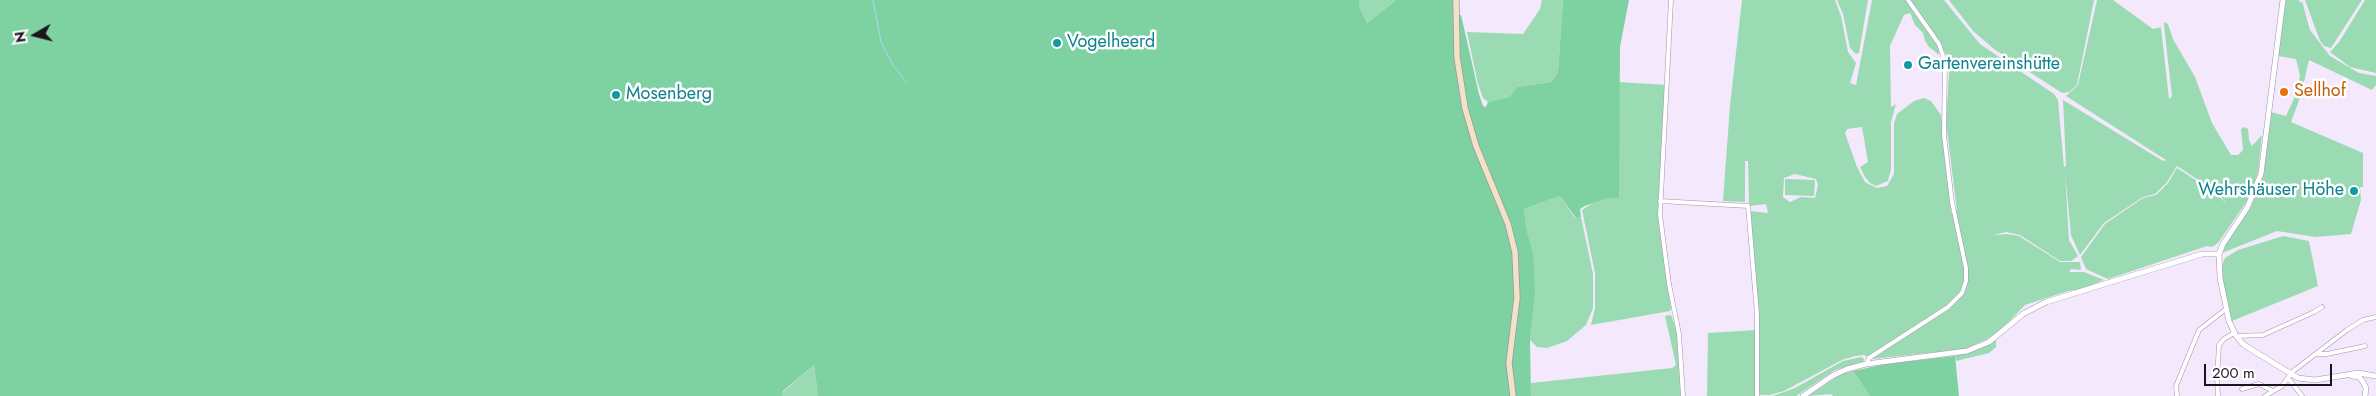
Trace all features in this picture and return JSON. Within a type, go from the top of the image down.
[{"type":"main road","points":[[1456,0],[1457,57],[1465,108],[1476,146],[1508,224],[1515,252],[1517,298],[1509,363],[1513,396]]},
{"type":"street","points":[[1671,0],[1660,201],[1665,257],[1679,334],[1683,396]]},
{"type":"street","points":[[1866,364],[1869,358],[1948,306],[1962,293],[1966,281],[1966,268],[1952,202],[1944,134],[1945,62],[1939,44],[1908,0]]},
{"type":"street","points":[[2283,0],[2261,174],[2247,208],[2223,244],[2219,254],[2220,278],[2226,309],[2235,335],[2244,345],[2289,376],[2302,396]]},
{"type":"street","points":[[1660,201],[1748,206],[1758,328],[1757,396]]},
{"type":"street","points":[[1803,396],[1832,376],[1866,364],[1968,351],[1996,338],[2023,314],[2046,302],[2202,254],[2219,254]]},
{"type":"street","points":[[2218,396],[2219,345],[2224,339],[2235,335],[2263,334],[2322,307]]},
{"type":"street","points":[[2176,396],[2176,386],[2199,330],[2226,309]]},
{"type":"street","points":[[2266,396],[2358,322],[2376,317]]},
{"type":"street","points":[[2318,354],[2335,353],[2365,346]]},
{"type":"street","points":[[2289,376],[2309,380],[2358,373],[2376,376]]},
{"type":"street","points":[[2339,376],[2359,377],[2365,385],[2365,396]]},
{"type":"street","points":[[2242,389],[2259,384],[2273,391]]},
{"type":"green space","points":[[0,0],[1360,0],[1359,6],[1367,23],[1396,0],[1453,0],[1454,17],[1461,15],[1479,94],[1483,106],[1486,107],[1488,102],[1509,97],[1517,87],[1551,82],[1558,72],[1563,0],[1629,0],[1620,47],[1619,198],[1607,198],[1585,206],[1580,209],[1581,217],[1576,218],[1560,196],[1524,209],[1527,231],[1533,252],[1535,290],[1530,340],[1531,396],[818,396],[814,365],[783,391],[782,396],[0,396]]},
{"type":"green space","points":[[1360,0],[1396,0],[1367,23],[1359,6]]},
{"type":"green space","points":[[1542,0],[1563,0],[1558,72],[1551,82],[1517,87],[1509,97],[1488,102],[1483,98],[1478,84],[1467,32],[1523,34],[1540,9]]},
{"type":"green space","points":[[1742,0],[1835,0],[1841,16],[1848,52],[1856,63],[1850,83],[1856,85],[1872,0],[1944,0],[1980,44],[2054,94],[2058,100],[2064,167],[2066,166],[2063,100],[2163,161],[2166,160],[2066,96],[2078,85],[2097,0],[2113,0],[2153,29],[2161,27],[2169,99],[2172,96],[2164,22],[2168,24],[2173,39],[2195,77],[2212,123],[2231,155],[2238,155],[2243,150],[2241,129],[2244,127],[2248,129],[2249,140],[2252,146],[2262,135],[2258,172],[2249,198],[2218,243],[2212,247],[2207,246],[2108,279],[2086,269],[2081,257],[2105,224],[2143,198],[2156,195],[2168,183],[2177,168],[2217,194],[2228,205],[2218,193],[2177,166],[2167,182],[2155,194],[2143,197],[2104,223],[2080,255],[2071,235],[2065,173],[2069,240],[2078,256],[2071,261],[2060,261],[2020,235],[2006,232],[1993,235],[2007,234],[2019,236],[2060,262],[2080,262],[2081,270],[2071,269],[2069,272],[2084,272],[2104,280],[2082,289],[2068,291],[2025,305],[2001,330],[1965,349],[1872,359],[1864,355],[1855,356],[1842,360],[1784,391],[1770,395],[1761,395],[1759,393],[1759,328],[1750,211],[1768,213],[1766,204],[1749,206],[1748,161],[1745,161],[1745,202],[1723,201],[1730,105]],"holes":[[[1910,13],[1915,25],[1923,33],[1929,47],[1938,54],[1944,51],[1946,54],[1949,73],[1946,122],[1957,211],[1951,213],[1941,115],[1931,101],[1924,98],[1914,101],[1897,114],[1894,123],[1894,174],[1887,186],[1877,188],[1865,182],[1857,167],[1845,133],[1847,129],[1862,127],[1868,162],[1860,167],[1870,183],[1876,186],[1888,181],[1891,169],[1891,122],[1896,104],[1891,107],[1890,46],[1904,15]],[[1795,174],[1816,179],[1818,185],[1815,198],[1801,197],[1790,202],[1783,197],[1784,178]]]},
{"type":"green space","points":[[1837,0],[1868,0],[1859,53],[1856,54],[1850,48],[1843,14]]},
{"type":"green space","points":[[1949,0],[2094,0],[2077,85],[2069,92],[2062,93],[1994,49],[1973,31]]},
{"type":"green space","points":[[2286,0],[2299,0],[2300,3],[2302,1],[2310,30],[2330,56],[2359,73],[2376,76],[2376,85],[2372,90],[2309,60],[2301,95],[2291,122],[2363,153],[2363,187],[2360,187],[2361,200],[2351,234],[2315,237],[2277,231],[2222,253],[2226,243],[2251,207],[2260,184],[2271,112],[2286,116],[2297,92],[2300,75],[2296,59],[2278,56]]},
{"type":"green space","points":[[2305,0],[2362,0],[2331,48],[2324,46],[2320,41]]},
{"type":"green space","points":[[2365,0],[2376,0],[2376,73],[2350,67],[2330,52],[2339,42]]},
{"type":"green space","points":[[1618,82],[1667,85],[1658,202],[1671,308],[1670,311],[1591,325],[1595,308],[1595,273],[1582,210],[1594,202],[1607,198],[1619,198]]},
{"type":"green space","points":[[1785,179],[1815,180],[1814,196],[1785,195]]},
{"type":"green space","points":[[1560,196],[1575,218],[1581,217],[1593,274],[1593,308],[1586,325],[1567,341],[1547,348],[1537,347],[1530,340],[1533,252],[1527,231],[1524,209]]},
{"type":"green space","points":[[2283,236],[2309,241],[2318,286],[2232,321],[2223,281],[2222,266],[2225,258],[2238,250]]},
{"type":"green space","points":[[1671,315],[1678,334],[1682,396],[1531,396],[1531,383],[1672,368],[1676,365],[1665,316]]},
{"type":"green space","points":[[1756,330],[1756,396],[1707,396],[1708,333]]},
{"type":"green space","points":[[1996,340],[1996,347],[1989,353],[1956,361],[1955,356]]},
{"type":"green space","points":[[1955,356],[1959,396],[1870,396],[1853,371],[1885,364]]},
{"type":"green space","points":[[1861,357],[1864,359],[1863,362],[1835,370],[1796,396],[1773,396],[1795,388],[1843,361]]},
{"type":"green space","points":[[814,365],[818,396],[782,396],[783,392]]},
{"type":"green space","points":[[1853,371],[1870,396],[1833,396],[1831,394],[1808,396],[1841,374]]},
{"type":"waterway","points":[[873,0],[881,42],[893,65],[907,83]]},
{"type":"place","name":"Vogelheerd","points":[[1057,43]]},
{"type":"place","name":"Gartenvereinshütte","points":[[1908,65]]},
{"type":"place","name":"Sellhof","points":[[2284,92]]},
{"type":"place","name":"Mosenberg","points":[[616,95]]},
{"type":"place","name":"Wehrshäuser Höhe","points":[[2354,191]]}]
